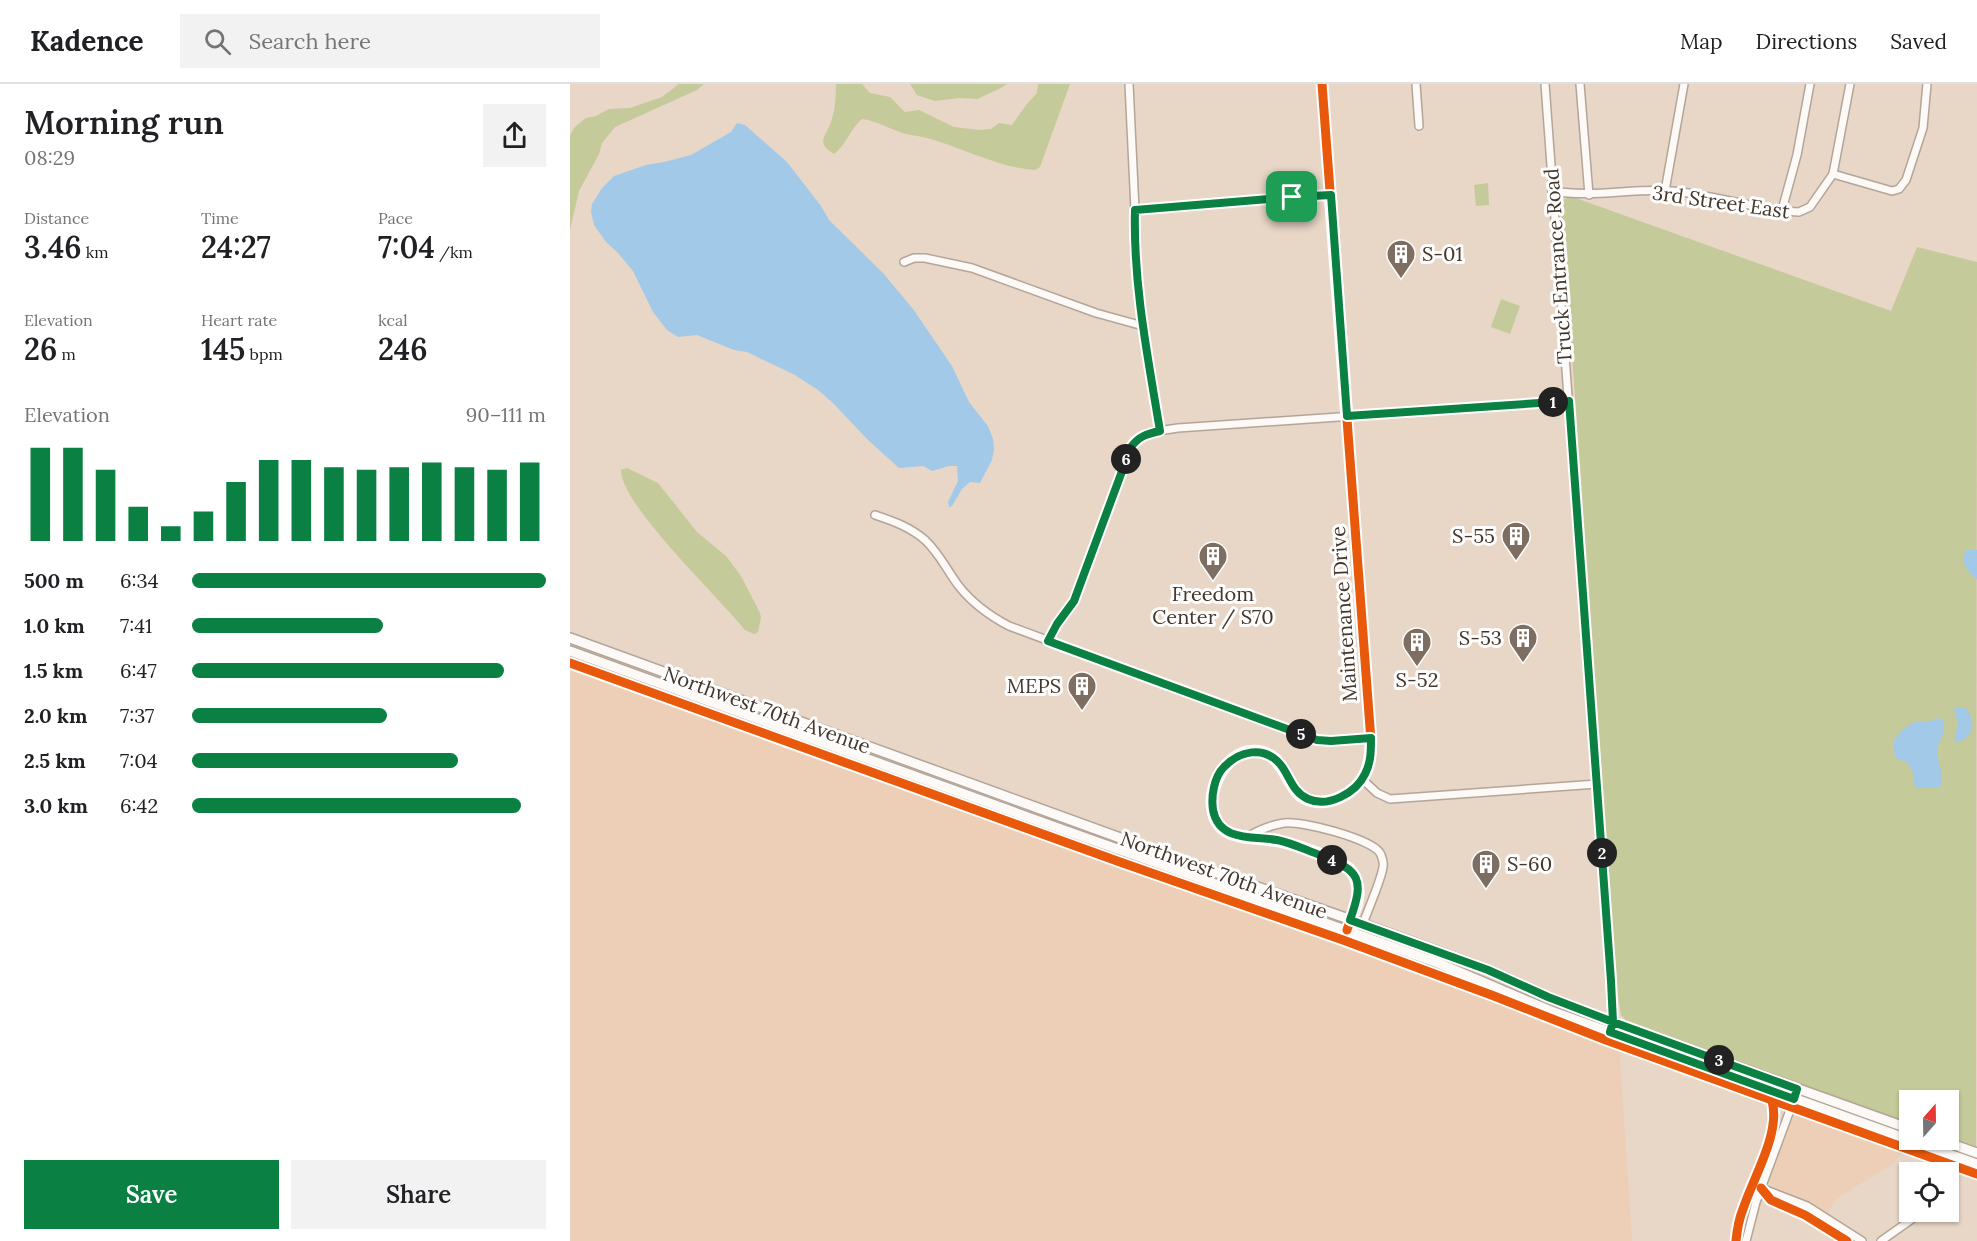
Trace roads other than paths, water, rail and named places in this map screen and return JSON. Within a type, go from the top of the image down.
[{"type":"main road","name":"Northwest 70th Avenue","points":[[570,638],[1158,852],[1363,924],[1488,970],[1548,997],[1613,1022],[1899,1125]]},
{"type":"main road","name":"Northwest 70th Avenue","points":[[570,651],[1347,930],[1469,975],[1551,1011],[1977,1164]]},
{"type":"main road","points":[[1959,1147],[1977,1153]]},
{"type":"street","points":[[1129,84],[1135,210],[1134,246],[1143,326],[1160,431]]},
{"type":"street","name":"Maintenance Drive","points":[[1322,84],[1371,738],[1370,757],[1362,779]]},
{"type":"street","points":[[1416,84],[1419,126]]},
{"type":"street","name":"Truck Entrance Road","points":[[1545,84],[1613,1022]]},
{"type":"street","points":[[1581,84],[1589,195]]},
{"type":"street","points":[[1665,191],[1684,84]]},
{"type":"street","points":[[1782,210],[1797,155],[1810,84]]},
{"type":"street","points":[[1850,84],[1833,174],[1892,191],[1903,185],[1923,128],[1927,84]]},
{"type":"street","name":"3rd Street East","points":[[1552,191],[1589,195],[1665,191],[1799,212],[1810,207],[1833,174]]},
{"type":"street","points":[[1135,210],[1331,195]]},
{"type":"street","points":[[904,262],[914,258],[925,258],[972,268],[1096,313],[1143,326]]},
{"type":"street","points":[[1048,641],[1074,601],[1131,447],[1145,434],[1347,416],[1569,401]]},
{"type":"street","points":[[875,515],[898,523],[923,539],[937,554],[964,593],[999,621],[1317,740],[1371,738]]},
{"type":"street","points":[[1347,930],[1359,892],[1350,869],[1285,842],[1232,835],[1215,818],[1213,792],[1221,770],[1235,758],[1244,753],[1253,752],[1264,753],[1272,757],[1279,763],[1294,789],[1316,802],[1339,798],[1362,779],[1377,793],[1390,799],[1597,784]]},
{"type":"street","points":[[1245,838],[1268,827],[1296,822],[1334,831],[1375,848],[1380,853],[1384,865],[1363,924],[1347,930]]},
{"type":"street","points":[[1610,1032],[1613,1022]]},
{"type":"street","points":[[1746,1241],[1750,1220],[1797,1089]]},
{"type":"street","points":[[1761,1188],[1807,1206],[1862,1241]]},
{"type":"street","points":[[1881,1241],[1908,1222]]},
{"type":"water","points":[[737,123],[745,125],[787,162],[829,220],[883,273],[913,309],[952,366],[969,402],[988,426],[993,439],[992,460],[980,483],[970,482],[962,489],[952,506],[949,507],[948,502],[958,481],[957,466],[932,471],[923,466],[899,468],[833,403],[795,375],[747,352],[734,350],[697,335],[678,337],[667,330],[653,312],[633,271],[606,242],[594,225],[592,204],[602,188],[614,176],[646,165],[691,155],[731,132]]},
{"type":"water","points":[[1966,550],[1977,550],[1977,580],[1964,563]]},
{"type":"water","points":[[1964,707],[1968,712],[1972,728],[1966,738],[1954,742],[1958,723],[1954,709]]},
{"type":"water","points":[[1937,718],[1943,720],[1944,725],[1937,750],[1942,775],[1941,785],[1940,787],[1915,788],[1913,773],[1908,763],[1896,758],[1893,741],[1910,724]]},
{"type":"place","name":"S-01","points":[[1401,280]]},
{"type":"place","name":"S-55","points":[[1516,562]]},
{"type":"place","name":"Freedom Center / S70","points":[[1213,582]]},
{"type":"place","name":"S-53","points":[[1523,664]]},
{"type":"place","name":"S-52","points":[[1417,668]]},
{"type":"place","name":"MEPS","points":[[1082,712]]},
{"type":"place","name":"S-60","points":[[1486,890]]}]
